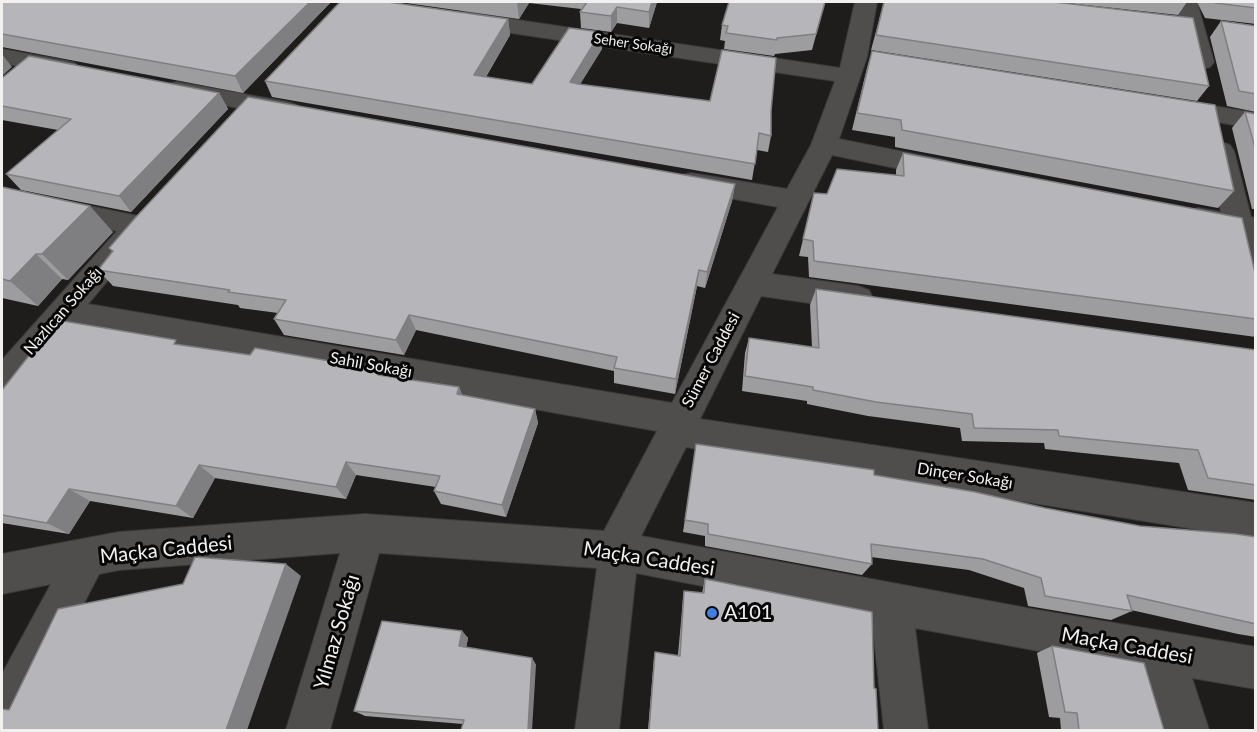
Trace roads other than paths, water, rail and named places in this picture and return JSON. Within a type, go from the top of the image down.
[{"type":"street","name":"Sümer Caddesi","points":[[597,730],[621,536],[824,145],[860,65],[866,2]]},
{"type":"street","name":"Seher Sokağı","points":[[440,15],[860,65]]},
{"type":"street","points":[[1191,19],[1209,95],[1246,227],[1256,298]]},
{"type":"street","points":[[2,56],[93,73]]},
{"type":"street","points":[[10,82],[37,62]]},
{"type":"street","points":[[242,112],[274,78]]},
{"type":"street","points":[[149,84],[242,112],[309,114]]},
{"type":"street","points":[[1144,103],[1209,95],[1256,121]]},
{"type":"street","points":[[824,145],[964,172]]},
{"type":"street","points":[[668,178],[795,200]]},
{"type":"street","name":"Nazlıcan Sokağı","points":[[2,197],[146,216],[2,383]]},
{"type":"street","points":[[1174,213],[1246,227]]},
{"type":"street","points":[[752,283],[890,302]]},
{"type":"street","name":"Sahil Sokağı","points":[[61,312],[677,425]]},
{"type":"street","name":"Dinçer Sokağı","points":[[677,425],[1256,521]]},
{"type":"street","name":"Maçka Caddesi","points":[[2,574],[119,551],[365,533],[620,551],[891,603],[1256,668]]},
{"type":"street","name":"Yılmaz Sokağı","points":[[308,730],[365,533]]},
{"type":"street","points":[[2,717],[87,557]]},
{"type":"street","points":[[891,603],[906,730]]},
{"type":"street","points":[[1163,653],[1187,730]]},
{"type":"place","name":"A101","points":[[712,613]]}]
